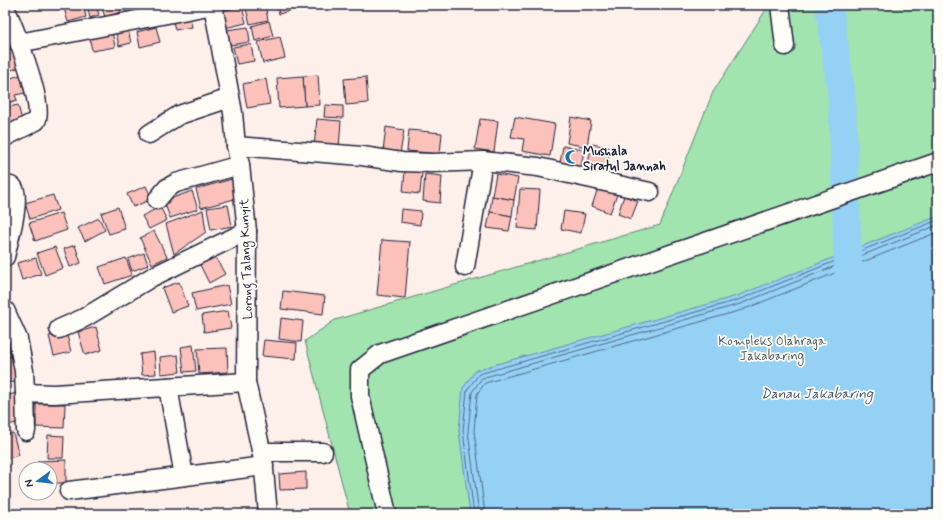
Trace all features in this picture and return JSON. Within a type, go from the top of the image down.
[{"type":"street","points":[[19,42],[213,5]]},
{"type":"street","name":"Lorong Talang Kunyit","points":[[213,5],[230,98],[240,165],[247,231],[246,382],[263,459],[268,514]]},
{"type":"street","points":[[780,5],[785,46]]},
{"type":"street","points":[[5,137],[39,118],[38,102],[19,42],[7,16]]},
{"type":"street","points":[[149,134],[179,115],[230,98]]},
{"type":"street","points":[[236,146],[362,156],[408,163],[483,161],[538,167],[650,192]]},
{"type":"street","points":[[465,267],[483,161]]},
{"type":"street","points":[[388,514],[360,396],[360,370],[380,354],[938,162]]},
{"type":"street","points":[[157,200],[167,188],[176,183],[240,165]]},
{"type":"street","points":[[5,184],[13,187],[16,195],[12,227],[5,257]]},
{"type":"street","points":[[59,329],[84,318],[152,277],[247,231]]},
{"type":"street","points":[[5,310],[18,339],[24,371],[26,432]]},
{"type":"street","points":[[25,393],[54,394],[246,382]]},
{"type":"street","points":[[168,387],[184,476]]},
{"type":"street","points":[[69,491],[184,476],[263,459],[323,452]]},
{"type":"green space","name":"Kompleks Olahraga Jakabaring","points":[[769,5],[938,5],[938,514],[350,514],[305,341],[335,320],[660,225],[713,92]]},
{"type":"water","name":"Danau Jakabaring","points":[[938,216],[938,514],[470,514],[459,431],[463,388],[476,370],[737,296]]},
{"type":"building","points":[[83,5],[86,17],[68,22],[64,8]]},
{"type":"building","points":[[87,5],[96,5],[99,15],[90,18]]},
{"type":"building","points":[[101,5],[119,5],[121,12],[105,17]]},
{"type":"building","points":[[124,5],[142,5],[143,8],[126,12]]},
{"type":"building","points":[[150,5],[164,5],[166,11],[152,14]]},
{"type":"building","points":[[245,5],[265,5],[268,20],[250,24]]},
{"type":"building","points":[[277,5],[306,5],[307,6],[279,14]]},
{"type":"building","points":[[242,6],[246,23],[225,28],[221,11]]},
{"type":"building","points":[[189,13],[192,27],[175,30],[172,17]]},
{"type":"building","points":[[269,21],[273,36],[255,41],[252,26]]},
{"type":"building","points":[[127,25],[131,43],[119,46],[115,28]]},
{"type":"building","points":[[156,27],[160,42],[140,47],[137,32]]},
{"type":"building","points":[[248,27],[250,42],[230,45],[227,30]]},
{"type":"building","points":[[5,29],[12,41],[5,43]]},
{"type":"building","points":[[112,31],[115,47],[92,51],[89,35]]},
{"type":"building","points":[[280,37],[285,58],[263,63],[258,42]]},
{"type":"building","points":[[12,41],[15,49],[5,53],[5,43]]},
{"type":"building","points":[[251,44],[254,61],[237,64],[233,47]]},
{"type":"building","points":[[15,49],[21,67],[5,72],[5,53]]},
{"type":"building","points":[[20,75],[25,93],[15,95],[17,100],[5,104],[5,80]]},
{"type":"building","points":[[318,75],[320,105],[305,106],[303,76]]},
{"type":"building","points":[[303,76],[305,106],[279,108],[277,78]]},
{"type":"building","points":[[366,77],[368,103],[346,105],[344,79]]},
{"type":"building","points":[[266,79],[270,104],[247,108],[243,84]]},
{"type":"building","points":[[18,105],[23,124],[5,127],[5,108]]},
{"type":"building","points":[[325,105],[343,106],[343,118],[324,117]]},
{"type":"building","points":[[515,117],[555,124],[550,156],[522,151],[524,139],[511,137]]},
{"type":"building","points":[[571,117],[591,121],[587,147],[567,143]]},
{"type":"building","points":[[317,119],[341,121],[339,148],[314,146]]},
{"type":"building","points":[[480,119],[498,121],[494,152],[475,149]]},
{"type":"building","points":[[386,127],[404,130],[400,154],[383,152]]},
{"type":"building","points":[[409,130],[442,133],[440,154],[407,151]]},
{"type":"building","points":[[592,144],[611,148],[606,168],[588,163]]},
{"type":"building","name":"Mushala Siratul Jannah","points":[[563,146],[584,150],[581,168],[560,163]]},
{"type":"building","points":[[405,171],[422,172],[420,194],[403,192]]},
{"type":"building","points":[[425,174],[442,176],[440,203],[423,201]]},
{"type":"building","points":[[496,174],[518,178],[514,200],[492,196]]},
{"type":"building","points":[[232,179],[238,198],[201,208],[196,189]]},
{"type":"building","points":[[599,185],[618,192],[610,213],[592,206]]},
{"type":"building","points":[[146,186],[152,199],[133,207],[127,194]]},
{"type":"building","points":[[520,189],[540,190],[537,230],[517,228]]},
{"type":"building","points":[[192,191],[198,209],[170,218],[164,201]]},
{"type":"building","points":[[53,195],[58,210],[30,219],[25,203]]},
{"type":"building","points":[[492,196],[514,200],[512,216],[490,212]]},
{"type":"building","points":[[624,196],[638,201],[631,219],[618,214]]},
{"type":"building","points":[[228,205],[232,226],[211,230],[207,208]]},
{"type":"building","points":[[118,207],[125,229],[109,234],[101,213]]},
{"type":"building","points":[[160,207],[167,220],[149,229],[142,216]]},
{"type":"building","points":[[401,209],[421,211],[420,225],[400,222]]},
{"type":"building","points":[[203,210],[206,232],[174,254],[166,224]]},
{"type":"building","points":[[564,211],[585,214],[581,233],[561,229]]},
{"type":"building","points":[[490,212],[512,216],[509,231],[487,228]]},
{"type":"building","points":[[61,213],[67,230],[35,241],[29,223]]},
{"type":"building","points":[[99,218],[105,230],[85,241],[78,228]]},
{"type":"building","points":[[154,231],[167,257],[152,264],[140,238]]},
{"type":"building","points":[[382,240],[410,242],[405,298],[377,295]]},
{"type":"building","points":[[75,245],[81,263],[70,267],[64,249]]},
{"type":"building","points":[[55,247],[63,268],[45,275],[37,253]]},
{"type":"building","points":[[144,253],[148,265],[132,271],[128,259]]},
{"type":"building","points":[[214,255],[225,274],[209,283],[199,263]]},
{"type":"building","points":[[36,258],[41,274],[22,280],[17,263]]},
{"type":"building","points":[[126,258],[132,275],[105,284],[99,267]]},
{"type":"building","points":[[179,282],[188,306],[171,312],[162,288]]},
{"type":"building","points":[[227,285],[231,304],[196,311],[192,293]]},
{"type":"building","points":[[283,291],[325,296],[323,314],[281,309]]},
{"type":"building","points":[[228,311],[231,328],[204,332],[202,315]]},
{"type":"building","points":[[281,318],[303,321],[301,342],[279,339]]},
{"type":"building","points":[[96,327],[102,350],[85,355],[78,332]]},
{"type":"building","points":[[66,331],[71,352],[54,356],[49,336]]},
{"type":"building","points":[[12,335],[16,349],[5,352],[5,337]]},
{"type":"building","points":[[264,340],[297,343],[296,359],[262,356]]},
{"type":"building","points":[[193,345],[196,371],[184,372],[181,347]]},
{"type":"building","points":[[227,348],[228,372],[199,374],[197,349]]},
{"type":"building","points":[[154,352],[156,374],[142,375],[140,354]]},
{"type":"building","points":[[17,355],[23,380],[5,384],[5,357]]},
{"type":"building","points":[[178,355],[180,372],[161,374],[160,357]]},
{"type":"building","points":[[17,393],[23,421],[5,426],[5,396]]},
{"type":"building","points":[[36,404],[65,404],[64,428],[36,427]]},
{"type":"building","points":[[13,433],[19,455],[5,459],[5,435]]},
{"type":"building","points":[[48,435],[64,436],[63,458],[47,458]]},
{"type":"building","points":[[66,460],[66,483],[58,483],[58,461],[38,461]]},
{"type":"building","points":[[306,472],[306,489],[280,490],[279,474]]},
{"type":"waterway","points":[[829,5],[842,99],[849,289]]},
{"type":"place","name":"Mushala Siratul Jannah","points":[[572,157]]}]
